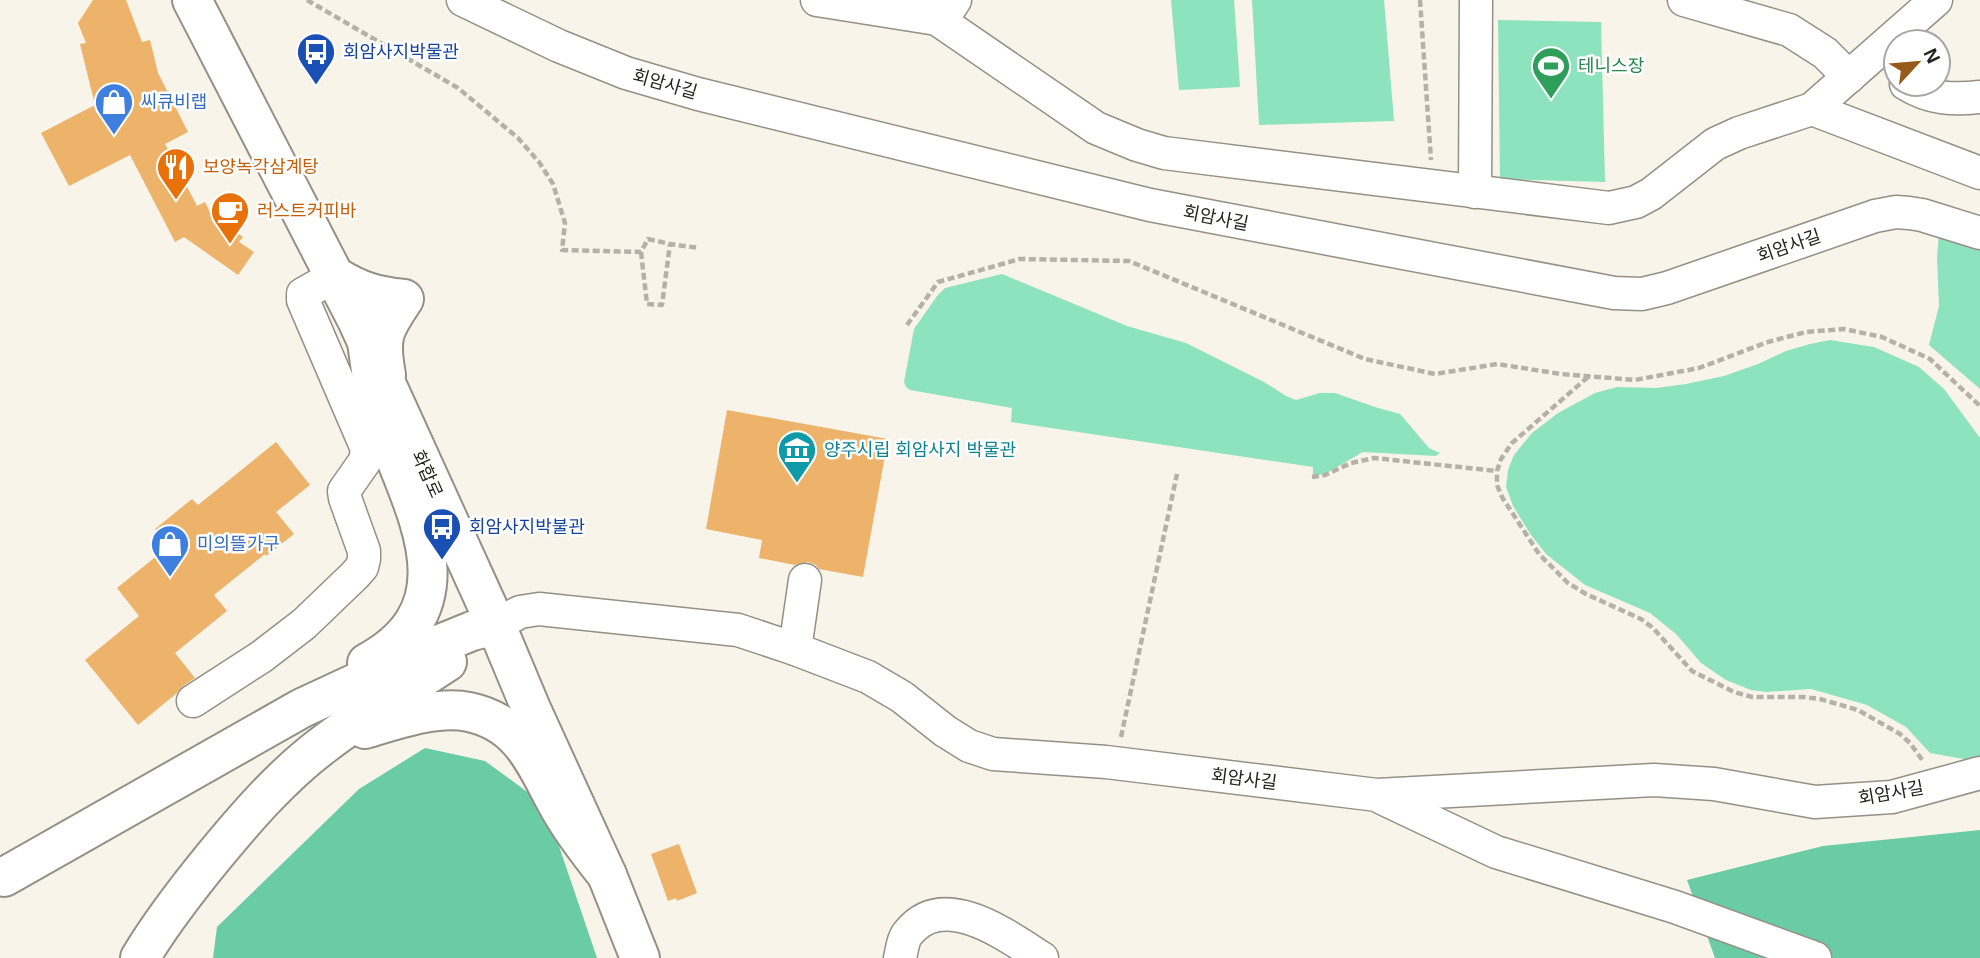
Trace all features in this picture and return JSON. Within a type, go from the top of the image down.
[{"type":"main road","name":"화합로","points":[[192,0],[367,341],[607,875],[640,958]]},
{"type":"main road","points":[[335,275],[354,288],[382,297],[404,299],[386,327],[383,337],[382,354],[388,387]]},
{"type":"main road","points":[[302,708],[333,682],[393,645],[417,617],[427,587],[428,572],[420,524],[379,414],[367,341]]},
{"type":"main road","points":[[4,877],[302,708],[440,644],[496,625]]},
{"type":"main road","points":[[140,958],[156,930],[183,894],[242,822],[281,780],[323,745],[465,651],[496,625]]},
{"type":"main road","points":[[323,745],[362,730],[447,710],[468,711],[491,719],[526,747],[563,815],[607,875]]},
{"type":"lane","name":"회암사길","points":[[463,0],[550,42],[626,73],[698,94],[1150,205],[1614,293],[1642,294],[1667,288],[1875,216],[1896,212],[1922,215],[1980,233]]},
{"type":"lane","points":[[817,0],[936,6],[1096,128],[1164,153],[1609,208],[1636,202],[1651,194],[1715,144],[1739,132],[1812,109],[1936,0]]},
{"type":"lane","points":[[1475,192],[1476,0]]},
{"type":"lane","points":[[1684,0],[1789,30],[1825,53],[1858,69],[1882,75]]},
{"type":"lane","points":[[1941,98],[1980,97]]},
{"type":"lane","points":[[1812,109],[1980,173]]},
{"type":"lane","points":[[192,701],[289,636],[355,575],[364,559],[364,551],[344,491],[365,461],[367,449],[303,300],[303,294],[307,290],[335,275]]},
{"type":"lane","points":[[796,649],[805,580]]},
{"type":"lane","name":"회암사길","points":[[496,625],[520,612],[539,609],[728,628],[796,649],[869,677],[902,697],[969,746],[993,754],[1116,764],[1377,795],[1654,780],[1714,785],[1824,802],[1892,797],[1980,774]]},
{"type":"lane","points":[[1377,795],[1496,852],[1675,907],[1815,958]]},
{"type":"lane","points":[[900,958],[907,934],[920,922],[936,916],[972,918],[990,926],[1041,958]]},
{"type":"path","points":[[307,0],[458,88],[518,138],[539,162],[553,184],[565,223],[562,250],[641,252]]},
{"type":"path","points":[[1420,0],[1433,187]]},
{"type":"path","points":[[670,244],[662,305],[648,304],[641,252],[648,239],[699,248]]},
{"type":"path","points":[[907,325],[938,282],[1020,259],[1129,261],[1365,359],[1435,374],[1497,364],[1561,374],[1635,380],[1699,368],[1780,338],[1806,332],[1844,329],[1882,337],[1930,359],[1980,406]]},
{"type":"path","points":[[1589,376],[1512,443],[1501,459],[1497,471],[1497,485],[1502,496],[1539,554],[1568,583],[1641,619],[1653,628],[1692,671],[1734,692],[1752,696],[1803,696],[1820,699],[1858,710],[1900,734],[1921,757],[1937,785]]},
{"type":"path","points":[[1312,477],[1329,474],[1351,463],[1374,458],[1497,471]]},
{"type":"path","points":[[1116,764],[1177,474]]},
{"type":"green space","points":[[1171,0],[1234,0],[1240,87],[1179,90]]},
{"type":"green space","points":[[1252,0],[1384,0],[1394,121],[1259,125]]},
{"type":"green space","name":"테니스장","points":[[1498,20],[1601,22],[1605,182],[1500,179]]},
{"type":"green space","points":[[1939,234],[1980,246],[1980,389],[1929,345],[1939,306]]},
{"type":"green space","points":[[1002,274],[1127,326],[1186,343],[1296,400],[1320,393],[1335,393],[1400,414],[1429,448],[1440,453],[1436,456],[1363,452],[1325,474],[1313,476],[1313,467],[1011,422],[1012,408],[910,390],[906,387],[904,382],[914,329],[937,296],[945,288]]},
{"type":"green space","points":[[1830,340],[1874,347],[1919,367],[1944,389],[1980,438],[1980,762],[1930,753],[1906,727],[1867,705],[1811,689],[1767,692],[1751,690],[1726,680],[1701,663],[1676,634],[1650,613],[1585,585],[1546,554],[1513,506],[1506,487],[1508,470],[1514,455],[1532,433],[1558,413],[1595,393],[1617,387],[1656,388],[1724,376],[1786,351]]},
{"type":"green space","points":[[425,748],[485,761],[545,805],[597,958],[213,958],[217,927],[359,789]]},
{"type":"green space","points":[[1980,830],[1980,958],[1715,958],[1687,880],[1823,846]]},
{"type":"building","points":[[93,0],[126,0],[142,42],[150,40],[158,73],[188,132],[165,144],[197,206],[205,202],[212,216],[243,237],[239,242],[254,252],[238,275],[184,237],[175,242],[130,155],[69,186],[41,133],[95,105],[80,44],[86,43],[78,23]]},
{"type":"building","name":"양주시립 회암사지 박물관","points":[[727,410],[888,439],[863,577],[819,569],[808,562],[795,565],[759,558],[762,540],[706,529]]},
{"type":"building","points":[[276,442],[310,485],[276,512],[294,534],[214,595],[227,611],[175,653],[195,678],[138,725],[85,660],[139,616],[117,588],[169,546],[155,529],[192,499],[198,505]]},
{"type":"building","points":[[679,844],[697,893],[677,901],[676,898],[668,901],[651,854]]},
{"type":"place","name":"회암사지박물관","points":[[316,86]]},
{"type":"place","name":"테니스장","points":[[1551,100]]},
{"type":"place","name":"씨큐비랩","points":[[114,136]]},
{"type":"place","name":"보양녹각삼계탕","points":[[176,201]]},
{"type":"place","name":"러스트커피바","points":[[230,245]]},
{"type":"place","name":"양주시립 회암사지 박물관","points":[[797,484]]},
{"type":"place","name":"회암사지박불관","points":[[442,561]]},
{"type":"place","name":"미의뜰가구","points":[[170,578]]}]
